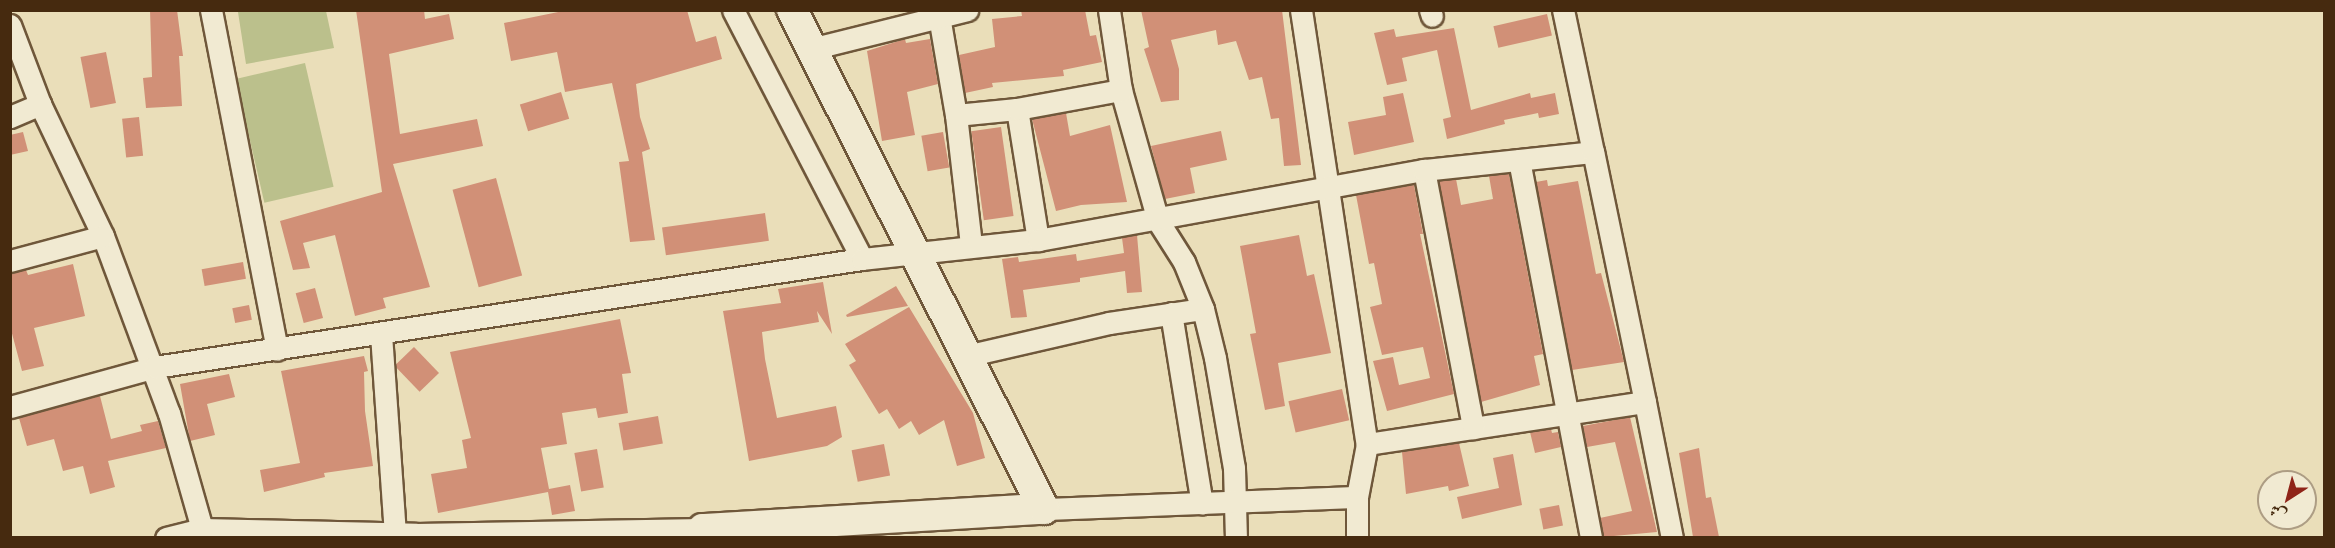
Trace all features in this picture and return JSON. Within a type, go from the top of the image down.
[{"type":"street","points":[[211,10],[277,350]]},
{"type":"street","points":[[733,10],[862,259]]},
{"type":"street","points":[[792,10],[1044,509]]},
{"type":"street","points":[[811,49],[967,10]]},
{"type":"street","points":[[1109,10],[1121,90],[1158,221],[1184,261],[1203,309],[1234,468],[1236,537]]},
{"type":"street","points":[[1301,10],[1367,444],[1357,497],[1357,537]]},
{"type":"street","points":[[1563,10],[1672,537]]},
{"type":"street","points":[[939,16],[956,115],[971,245]]},
{"type":"street","points":[[10,25],[40,104],[103,236],[155,367],[202,530]]},
{"type":"street","points":[[956,115],[1017,109],[1121,90]]},
{"type":"street","points":[[10,117],[40,104]]},
{"type":"street","points":[[1017,109],[1038,240]]},
{"type":"street","points":[[10,407],[155,367],[913,251],[1038,240],[1158,221],[1327,184],[1424,170],[1593,152]]},
{"type":"street","points":[[1519,160],[1591,537]]},
{"type":"street","points":[[1424,170],[1473,428]]},
{"type":"street","points":[[10,261],[103,236]]},
{"type":"street","points":[[966,356],[1109,323],[1203,309]]},
{"type":"street","points":[[1171,313],[1202,504]]},
{"type":"street","points":[[381,334],[394,534]]},
{"type":"street","points":[[1367,444],[1645,402]]},
{"type":"street","points":[[166,537],[202,530],[271,535],[394,534],[416,536],[703,533],[1044,509],[1236,504],[1357,497]]},
{"type":"green space","points":[[326,11],[334,48],[246,64],[238,12]]},
{"type":"green space","points":[[305,63],[334,187],[264,203],[236,79]]},
{"type":"building","points":[[150,10],[177,10],[183,56],[179,56],[182,106],[146,108],[143,78],[152,77]]},
{"type":"building","points":[[356,10],[424,10],[425,19],[449,14],[454,39],[389,54],[400,134],[477,119],[483,146],[393,164],[430,287],[383,298],[386,308],[355,316],[335,235],[303,243],[310,268],[293,270],[280,221],[382,192]]},
{"type":"building","points":[[568,10],[687,10],[696,42],[716,36],[722,59],[636,84],[640,117],[650,149],[642,152],[655,240],[630,242],[619,162],[629,161],[612,83],[565,92],[557,52],[511,61],[504,23]]},
{"type":"building","points":[[1021,10],[1085,10],[1090,36],[1096,35],[1102,62],[1063,70],[1064,76],[992,83],[993,87],[965,93],[959,55],[995,47],[992,19],[1022,16]]},
{"type":"building","points":[[1141,10],[1282,10],[1301,165],[1284,166],[1279,118],[1271,119],[1262,77],[1249,80],[1236,41],[1218,45],[1216,30],[1171,40],[1179,69],[1179,100],[1161,102],[1144,49],[1149,47]]},
{"type":"building","points":[[1547,14],[1552,35],[1498,48],[1493,26]]},
{"type":"building","points":[[1454,28],[1471,110],[1530,93],[1531,98],[1555,93],[1559,114],[1539,118],[1538,113],[1504,120],[1505,124],[1447,139],[1443,119],[1451,117],[1437,50],[1402,58],[1407,81],[1387,85],[1374,33],[1394,29],[1396,37]]},
{"type":"building","points":[[905,39],[906,43],[930,39],[938,84],[907,92],[915,135],[882,141],[867,51]]},
{"type":"building","points":[[106,52],[116,103],[90,108],[80,57]]},
{"type":"building","points":[[561,92],[569,119],[528,131],[520,105]]},
{"type":"building","points":[[1403,93],[1414,142],[1354,155],[1348,122],[1386,115],[1383,97]]},
{"type":"building","points":[[1066,113],[1070,136],[1110,125],[1127,202],[1081,205],[1056,211],[1032,119]]},
{"type":"building","points":[[139,117],[143,156],[126,158],[122,119]]},
{"type":"building","points":[[1001,127],[1014,216],[984,220],[971,131]]},
{"type":"building","points":[[1221,131],[1227,160],[1190,168],[1195,193],[1165,199],[1151,146]]},
{"type":"building","points":[[23,132],[28,151],[10,155],[10,135]]},
{"type":"building","points":[[943,132],[949,167],[928,171],[921,136]]},
{"type":"building","points":[[1509,174],[1543,354],[1534,356],[1540,385],[1481,402],[1439,181],[1456,179],[1461,205],[1493,199],[1489,176]]},
{"type":"building","points":[[496,178],[522,276],[479,287],[453,190]]},
{"type":"building","points":[[1547,180],[1548,186],[1578,181],[1596,274],[1601,273],[1624,362],[1572,370],[1536,182]]},
{"type":"building","points":[[1414,185],[1423,234],[1420,234],[1454,394],[1387,411],[1373,361],[1393,357],[1399,385],[1430,378],[1423,347],[1382,355],[1370,307],[1382,304],[1374,263],[1369,264],[1356,195]]},
{"type":"building","points":[[765,213],[769,241],[666,255],[662,227]]},
{"type":"building","points":[[1137,235],[1142,292],[1127,293],[1125,271],[1080,278],[1080,282],[1023,290],[1027,317],[1011,318],[1002,259],[1018,257],[1019,262],[1076,254],[1077,261],[1124,253],[1122,238]]},
{"type":"building","points":[[1299,235],[1307,276],[1314,274],[1331,353],[1278,363],[1285,406],[1265,410],[1250,334],[1256,333],[1240,246]]},
{"type":"building","points":[[243,262],[246,279],[205,286],[202,269]]},
{"type":"building","points":[[73,264],[85,316],[34,328],[44,366],[22,371],[10,326],[10,273],[26,270],[28,275]]},
{"type":"building","points":[[823,282],[832,334],[817,311],[819,322],[762,332],[765,359],[777,418],[836,406],[842,437],[827,446],[749,461],[723,311],[781,303],[778,289]]},
{"type":"building","points":[[896,286],[908,306],[847,317],[846,315]]},
{"type":"building","points":[[315,288],[323,318],[304,323],[296,293]]},
{"type":"building","points":[[249,305],[252,320],[235,323],[232,308]]},
{"type":"building","points":[[909,307],[973,413],[985,458],[957,466],[944,420],[919,435],[911,421],[899,429],[887,409],[879,414],[849,365],[856,361],[845,344]]},
{"type":"building","points":[[620,319],[631,373],[622,374],[628,413],[598,418],[596,408],[562,413],[567,444],[541,448],[549,489],[570,485],[575,511],[552,515],[548,492],[438,513],[431,474],[467,468],[462,440],[471,438],[450,352]]},
{"type":"building","points":[[414,347],[439,373],[420,392],[395,366]]},
{"type":"building","points":[[364,356],[368,371],[364,372],[365,411],[373,466],[324,473],[325,477],[264,492],[260,470],[300,463],[281,371]]},
{"type":"building","points":[[229,374],[235,397],[207,404],[215,435],[190,441],[180,384]]},
{"type":"building","points":[[1342,389],[1349,420],[1296,433],[1288,401]]},
{"type":"building","points":[[100,396],[111,439],[142,431],[140,425],[158,421],[166,448],[108,461],[115,487],[90,494],[83,466],[63,471],[54,439],[27,446],[19,418]]},
{"type":"building","points":[[658,416],[663,444],[623,451],[619,423]]},
{"type":"building","points":[[1630,417],[1657,532],[1603,537],[1600,518],[1632,511],[1615,442],[1587,447],[1583,426]]},
{"type":"building","points":[[1551,429],[1552,433],[1558,432],[1561,447],[1535,453],[1530,432]]},
{"type":"building","points":[[1459,443],[1469,486],[1449,491],[1448,486],[1406,494],[1402,452]]},
{"type":"building","points":[[884,444],[890,475],[858,482],[852,450]]},
{"type":"building","points":[[1699,448],[1706,498],[1711,497],[1719,537],[1693,537],[1679,453]]},
{"type":"building","points":[[597,449],[604,487],[581,491],[574,453]]},
{"type":"building","points":[[1513,454],[1522,505],[1462,519],[1457,497],[1499,488],[1493,458]]},
{"type":"building","points":[[1559,505],[1563,526],[1543,529],[1539,509]]}]
